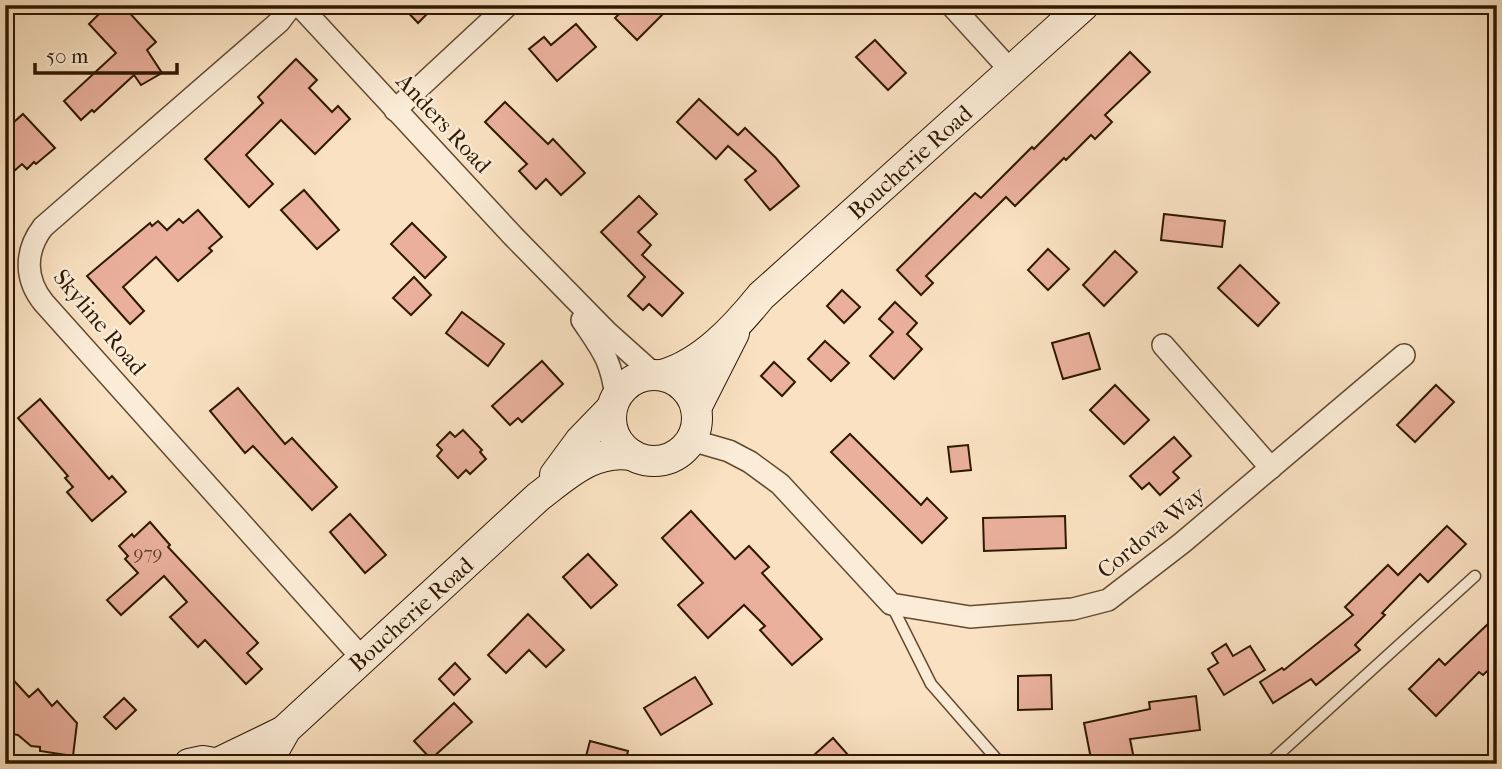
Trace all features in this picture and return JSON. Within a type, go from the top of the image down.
[{"type":"main road","name":"Boucherie Road","points":[[658,375],[679,370],[739,322],[761,296],[1084,5]]},
{"type":"main road","name":"Boucherie Road","points":[[696,408],[739,322]]},
{"type":"main road","points":[[658,375],[680,384],[692,398],[696,408],[696,424],[691,440],[684,449],[665,460],[643,460],[622,447],[614,436],[611,423],[614,403],[632,380],[658,375]]},
{"type":"main road","name":"Boucherie Road","points":[[538,497],[580,441],[614,403]]},
{"type":"main road","name":"Boucherie Road","points":[[189,764],[203,761],[218,763],[284,731],[538,497],[576,467],[591,459],[617,453],[632,455]]},
{"type":"main road","name":"Boucherie Road","points":[[266,764],[284,731]]},
{"type":"street","name":"Skyline Road","points":[[292,5],[279,22],[43,227],[30,252],[29,270],[34,288],[44,303],[362,658]]},
{"type":"street","name":"Anders Road","points":[[299,5],[507,230],[607,332],[658,375]]},
{"type":"street","points":[[396,110],[508,5]]},
{"type":"street","points":[[951,5],[1011,71]]},
{"type":"street","name":"Anders Road","points":[[552,274],[608,359],[612,370],[614,403]]},
{"type":"street","points":[[1163,345],[1271,468]]},
{"type":"street","name":"Cordova Way","points":[[891,604],[970,617],[1073,609],[1108,600],[1182,543],[1404,355]]},
{"type":"street","points":[[691,440],[739,457],[780,484],[891,604]]},
{"type":"lane","points":[[1268,764],[1475,576]]},
{"type":"lane","points":[[891,604],[932,684],[1001,764]]},
{"type":"building","points":[[108,5],[114,5],[122,14],[127,10],[156,42],[147,50],[162,73],[141,85],[134,75],[94,112],[92,110],[81,120],[64,101],[116,53],[89,24]]},
{"type":"building","points":[[401,5],[436,5],[418,23]]},
{"type":"building","points":[[628,5],[672,5],[637,40],[615,18]]},
{"type":"building","points":[[576,24],[596,47],[557,81],[529,49],[544,37],[551,45]]},
{"type":"building","points":[[875,40],[906,73],[888,90],[856,57]]},
{"type":"building","points":[[1130,52],[1150,72],[1105,115],[1112,122],[1095,139],[1091,135],[1066,160],[1064,158],[1015,206],[1006,197],[926,276],[933,283],[921,295],[897,270],[975,193],[981,198],[1032,147],[1034,149]]},
{"type":"building","points":[[296,59],[317,80],[309,88],[332,112],[338,106],[350,119],[315,154],[281,120],[246,155],[273,184],[249,207],[205,159],[263,103],[258,97]]},
{"type":"building","points":[[699,99],[738,135],[745,128],[776,158],[799,186],[770,210],[745,180],[756,171],[728,146],[716,159],[677,122]]},
{"type":"building","points":[[505,102],[548,144],[553,139],[585,173],[561,195],[546,179],[536,189],[519,171],[527,164],[485,122]]},
{"type":"building","points":[[23,114],[55,148],[27,169],[22,164],[5,179],[5,130]]},
{"type":"building","points":[[304,190],[339,230],[317,249],[281,210]]},
{"type":"building","points":[[639,196],[657,214],[638,232],[651,245],[642,255],[683,293],[662,316],[649,304],[643,310],[628,296],[645,277],[601,232]]},
{"type":"building","points":[[198,210],[222,237],[209,248],[212,251],[178,281],[156,257],[123,287],[144,311],[130,324],[87,276],[150,223],[152,226],[158,221],[167,230],[179,219],[183,223]]},
{"type":"building","points":[[1164,214],[1225,221],[1222,247],[1161,240]]},
{"type":"building","points":[[412,223],[446,257],[425,278],[391,244]]},
{"type":"building","points":[[1048,249],[1069,269],[1048,290],[1028,270]]},
{"type":"building","points":[[1115,251],[1137,272],[1104,306],[1083,285]]},
{"type":"building","points":[[1240,265],[1279,303],[1258,326],[1218,288]]},
{"type":"building","points":[[414,277],[431,295],[411,315],[393,298]]},
{"type":"building","points":[[842,290],[860,307],[844,323],[827,306]]},
{"type":"building","points":[[895,302],[917,323],[907,334],[922,349],[894,379],[870,356],[893,332],[879,319]]},
{"type":"building","points":[[462,312],[504,344],[488,366],[446,333]]},
{"type":"building","points":[[1089,333],[1100,369],[1063,379],[1052,343]]},
{"type":"building","points":[[825,341],[849,363],[831,381],[808,359]]},
{"type":"building","points":[[542,361],[563,384],[522,422],[518,418],[510,425],[492,406]]},
{"type":"building","points":[[774,362],[795,382],[782,396],[761,376]]},
{"type":"building","points":[[1115,385],[1149,420],[1124,444],[1090,410]]},
{"type":"building","points":[[1436,385],[1454,402],[1415,442],[1397,425]]},
{"type":"building","points":[[238,388],[285,444],[292,438],[337,487],[312,510],[253,446],[245,453],[210,411]]},
{"type":"building","points":[[40,399],[109,479],[112,476],[126,492],[92,521],[67,492],[73,487],[65,478],[68,476],[18,418]]},
{"type":"building","points":[[463,430],[482,450],[480,452],[486,459],[470,474],[466,470],[458,478],[437,456],[442,450],[437,445],[450,432],[455,437]]},
{"type":"building","points":[[850,434],[921,505],[927,498],[947,518],[922,543],[831,452]]},
{"type":"building","points":[[1174,437],[1191,456],[1173,472],[1179,478],[1160,495],[1149,483],[1142,489],[1130,476]]},
{"type":"building","points":[[968,445],[971,470],[951,472],[948,447]]},
{"type":"building","points":[[691,511],[735,559],[749,546],[769,567],[762,573],[822,639],[792,665],[760,630],[765,626],[744,605],[708,638],[678,605],[703,583],[662,538]]},
{"type":"building","points":[[350,514],[386,555],[365,573],[330,532]]},
{"type":"building","points":[[1065,516],[1066,548],[984,551],[983,518]]},
{"type":"building","points":[[150,522],[170,545],[168,547],[258,643],[247,653],[262,669],[246,684],[205,640],[198,647],[170,617],[187,602],[164,576],[121,615],[107,600],[138,573],[125,559],[128,556],[119,546]]},
{"type":"building","points":[[1447,526],[1466,544],[1428,582],[1420,574],[1355,645],[1360,650],[1316,685],[1311,679],[1273,703],[1260,682],[1282,668],[1284,670],[1353,615],[1345,607],[1388,565],[1398,575]]},
{"type":"building","points":[[588,554],[617,585],[591,608],[563,577]]},
{"type":"building","points":[[528,614],[564,650],[546,667],[529,650],[506,673],[488,655]]},
{"type":"building","points":[[1490,622],[1497,630],[1497,662],[1483,675],[1479,672],[1436,716],[1409,689],[1439,659],[1445,665]]},
{"type":"building","points":[[1226,644],[1233,656],[1250,646],[1265,670],[1224,695],[1208,669],[1218,663],[1212,653]]},
{"type":"building","points":[[455,663],[470,679],[454,695],[439,679]]},
{"type":"building","points":[[5,671],[29,697],[38,689],[52,706],[57,701],[77,723],[73,756],[40,751],[40,747],[31,746],[18,735],[5,733]]},
{"type":"building","points":[[1051,675],[1052,709],[1018,710],[1018,676]]},
{"type":"building","points":[[695,677],[712,704],[661,735],[644,708]]},
{"type":"building","points":[[1196,696],[1200,730],[1130,739],[1135,764],[1092,764],[1084,723],[1150,709],[1149,702]]},
{"type":"building","points":[[124,698],[136,710],[116,729],[104,717]]},
{"type":"building","points":[[454,703],[472,722],[431,759],[414,741]]},
{"type":"building","points":[[833,738],[856,764],[804,764]]},
{"type":"building","points":[[590,741],[628,751],[625,764],[584,764]]}]
